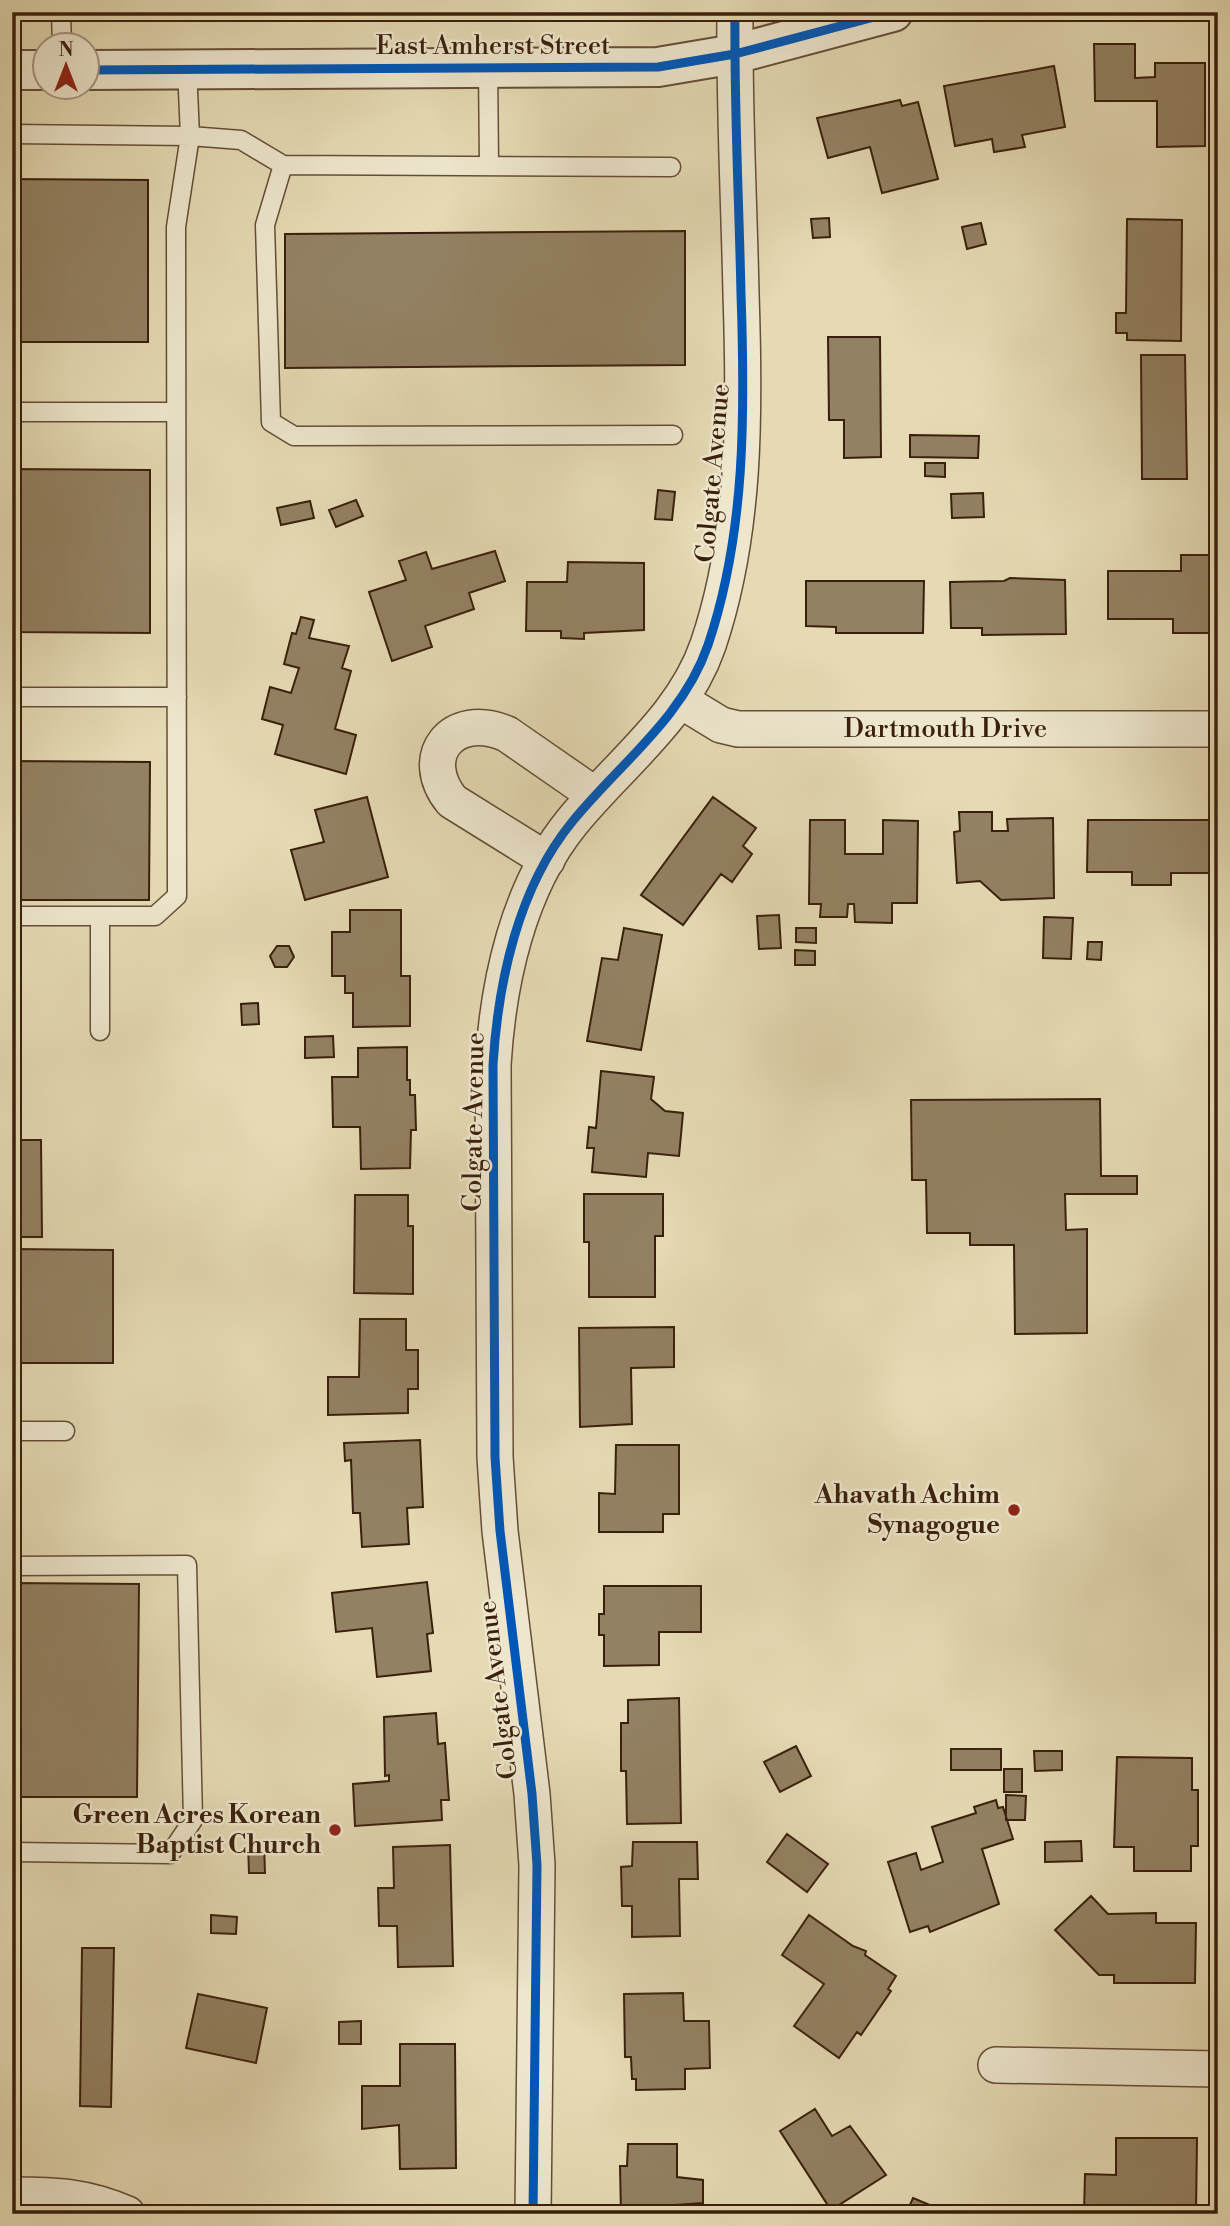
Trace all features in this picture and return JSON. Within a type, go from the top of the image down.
[{"type":"street","name":"Colgate Avenue","points":[[533,2214],[537,1865],[532,1794],[500,1531],[496,1471],[493,1065],[502,983],[522,916],[547,860],[570,824],[680,700],[707,646],[727,568],[736,509],[743,372],[735,12]]},
{"type":"street","name":"East Amherst Street","points":[[102,70],[658,67],[735,54],[893,12]]},
{"type":"street","points":[[12,70],[32,70]]},
{"type":"street","name":"Dartmouth Drive","points":[[680,700],[722,725],[738,729],[1218,729]]},
{"type":"street","points":[[547,860],[452,801],[443,790],[439,765],[446,741],[465,727],[494,728],[507,734],[595,795]]},
{"type":"street","points":[[996,2065],[1218,2069]]},
{"type":"street","points":[[12,2194],[56,2194],[94,2200],[127,2214]]},
{"type":"lane","points":[[61,12],[62,32]]},
{"type":"lane","points":[[488,67],[489,166]]},
{"type":"lane","points":[[12,916],[155,916],[177,895],[177,227],[190,136],[187,68]]},
{"type":"lane","points":[[12,134],[190,136],[241,140],[283,164],[671,167]]},
{"type":"lane","points":[[283,164],[265,225],[271,422],[294,436],[673,435]]},
{"type":"lane","points":[[12,411],[177,411]]},
{"type":"lane","points":[[12,697],[177,697]]},
{"type":"lane","points":[[100,916],[100,1031]]},
{"type":"lane","points":[[12,1430],[65,1431]]},
{"type":"lane","points":[[12,1566],[187,1565],[193,1821],[170,1854],[12,1852]]},
{"type":"building","points":[[1094,44],[1135,44],[1135,78],[1155,77],[1155,63],[1205,63],[1205,146],[1157,147],[1157,101],[1095,101]]},
{"type":"building","points":[[1054,66],[1065,127],[1022,135],[1025,147],[994,152],[992,139],[955,146],[944,86]]},
{"type":"building","points":[[900,100],[902,106],[918,102],[938,179],[882,193],[870,147],[828,158],[817,118]]},
{"type":"building","points":[[12,179],[148,180],[148,342],[12,342]]},
{"type":"building","points":[[829,218],[830,237],[813,238],[811,219]]},
{"type":"building","points":[[1127,219],[1182,220],[1181,341],[1127,340],[1127,333],[1116,333],[1116,313],[1126,313]]},
{"type":"building","points":[[981,223],[986,244],[967,249],[962,227]]},
{"type":"building","points":[[685,231],[685,365],[285,368],[285,234]]},
{"type":"building","points":[[828,337],[880,337],[881,457],[844,458],[844,420],[829,420]]},
{"type":"building","points":[[1141,355],[1185,355],[1187,479],[1142,479]]},
{"type":"building","points":[[910,435],[979,436],[978,458],[910,457]]},
{"type":"building","points":[[925,463],[945,463],[945,477],[925,476]]},
{"type":"building","points":[[12,469],[150,470],[150,633],[12,632]]},
{"type":"building","points":[[658,490],[675,492],[672,520],[655,519]]},
{"type":"building","points":[[983,493],[984,517],[952,518],[951,494]]},
{"type":"building","points":[[356,500],[363,516],[336,527],[329,510]]},
{"type":"building","points":[[310,501],[314,518],[281,525],[277,508]]},
{"type":"building","points":[[495,551],[505,581],[469,593],[474,609],[425,626],[432,647],[392,661],[369,592],[406,580],[399,561],[426,552],[432,569]]},
{"type":"building","points":[[1181,555],[1214,555],[1214,633],[1173,633],[1173,619],[1108,619],[1108,571],[1181,571]]},
{"type":"building","points":[[568,562],[644,563],[644,630],[584,633],[584,639],[561,638],[561,631],[526,631],[527,582],[567,582]]},
{"type":"building","points":[[1010,578],[1065,580],[1066,634],[982,635],[982,628],[951,628],[950,582],[1004,581]]},
{"type":"building","points":[[806,581],[924,581],[923,633],[836,633],[836,627],[806,626]]},
{"type":"building","points":[[301,617],[314,620],[309,638],[349,646],[342,668],[351,671],[335,729],[356,735],[346,774],[275,754],[283,725],[262,719],[270,687],[291,693],[299,668],[284,664],[292,633],[296,634]]},
{"type":"building","points":[[12,761],[150,762],[149,900],[12,900]]},
{"type":"building","points":[[367,797],[388,877],[305,900],[291,850],[324,842],[315,810]]},
{"type":"building","points":[[713,797],[756,828],[743,846],[752,854],[732,882],[721,874],[683,925],[641,895]]},
{"type":"building","points":[[959,812],[992,812],[992,831],[1008,831],[1007,819],[1053,818],[1054,898],[1001,900],[980,881],[957,883],[954,832],[960,831]]},
{"type":"building","points":[[810,820],[845,820],[845,854],[883,854],[883,820],[918,821],[917,903],[892,903],[892,923],[855,922],[854,904],[848,904],[847,917],[820,917],[821,904],[809,904]]},
{"type":"building","points":[[1088,820],[1218,820],[1218,873],[1171,873],[1171,885],[1132,885],[1132,872],[1087,872]]},
{"type":"building","points":[[350,910],[401,910],[401,976],[410,976],[410,1026],[353,1027],[353,993],[345,993],[345,976],[332,976],[332,932],[350,932]]},
{"type":"building","points":[[779,915],[781,948],[759,949],[757,916]]},
{"type":"building","points":[[1044,917],[1073,918],[1071,959],[1043,958]]},
{"type":"building","points":[[624,928],[662,935],[641,1050],[587,1041],[602,958],[618,960]]},
{"type":"building","points":[[796,928],[816,928],[816,943],[796,942]]},
{"type":"building","points":[[1088,942],[1102,942],[1101,960],[1087,959]]},
{"type":"building","points":[[277,946],[289,946],[294,957],[287,967],[275,967],[270,956]]},
{"type":"building","points":[[795,950],[815,951],[815,965],[795,965]]},
{"type":"building","points":[[258,1003],[259,1024],[242,1025],[241,1004]]},
{"type":"building","points":[[333,1036],[334,1057],[305,1058],[305,1037]]},
{"type":"building","points":[[407,1047],[407,1080],[410,1080],[410,1095],[415,1095],[416,1130],[411,1130],[410,1168],[361,1169],[360,1127],[333,1127],[332,1077],[358,1077],[358,1048]]},
{"type":"building","points":[[601,1071],[654,1077],[651,1099],[665,1111],[683,1113],[679,1156],[648,1153],[646,1177],[592,1172],[594,1148],[587,1148],[589,1127],[596,1128]]},
{"type":"building","points":[[1100,1099],[1101,1176],[1137,1176],[1137,1194],[1065,1194],[1066,1230],[1087,1229],[1087,1333],[1015,1334],[1014,1245],[970,1245],[970,1233],[927,1233],[926,1180],[912,1180],[911,1100]]},
{"type":"building","points":[[12,1140],[41,1140],[42,1237],[12,1237]]},
{"type":"building","points":[[584,1194],[663,1194],[663,1236],[655,1236],[655,1297],[589,1297],[589,1242],[584,1242]]},
{"type":"building","points":[[355,1195],[408,1195],[408,1226],[413,1226],[413,1294],[354,1293]]},
{"type":"building","points":[[12,1249],[113,1250],[113,1363],[12,1363]]},
{"type":"building","points":[[360,1319],[406,1319],[406,1350],[418,1350],[418,1389],[408,1389],[408,1413],[328,1415],[328,1377],[359,1377]]},
{"type":"building","points":[[674,1327],[674,1367],[631,1368],[632,1424],[580,1427],[579,1328]]},
{"type":"building","points":[[420,1440],[423,1507],[407,1508],[409,1544],[362,1547],[360,1513],[353,1513],[351,1460],[345,1461],[344,1443]]},
{"type":"building","points":[[616,1445],[679,1445],[679,1514],[663,1514],[663,1532],[599,1532],[599,1493],[615,1494]]},
{"type":"building","points":[[427,1582],[433,1633],[427,1634],[431,1671],[377,1677],[372,1628],[336,1632],[332,1593]]},
{"type":"building","points":[[12,1583],[139,1584],[137,1797],[12,1797]]},
{"type":"building","points":[[604,1586],[701,1586],[701,1632],[659,1632],[659,1665],[604,1666],[604,1635],[599,1635],[599,1614],[604,1614]]},
{"type":"building","points":[[679,1698],[681,1823],[627,1824],[626,1771],[621,1771],[621,1723],[628,1723],[628,1700]]},
{"type":"building","points":[[436,1713],[438,1744],[445,1743],[449,1800],[441,1800],[442,1820],[355,1826],[353,1784],[389,1781],[389,1775],[385,1776],[384,1717]]},
{"type":"building","points":[[796,1746],[811,1776],[780,1792],[764,1762]]},
{"type":"building","points":[[951,1749],[1001,1749],[1001,1770],[951,1770]]},
{"type":"building","points":[[1034,1751],[1062,1751],[1062,1770],[1035,1771]]},
{"type":"building","points":[[1117,1757],[1192,1758],[1192,1790],[1198,1790],[1198,1846],[1191,1846],[1191,1871],[1134,1871],[1134,1847],[1114,1847]]},
{"type":"building","points":[[1004,1769],[1022,1769],[1022,1792],[1004,1792]]},
{"type":"building","points":[[1006,1795],[1026,1796],[1025,1820],[1006,1820]]},
{"type":"building","points":[[996,1800],[998,1808],[1003,1807],[1013,1839],[982,1849],[999,1904],[930,1932],[928,1926],[910,1932],[888,1862],[916,1853],[921,1870],[943,1862],[932,1827],[976,1813],[974,1807]]},
{"type":"building","points":[[787,1834],[828,1864],[807,1892],[767,1862]]},
{"type":"building","points":[[1081,1841],[1082,1861],[1045,1862],[1045,1842]]},
{"type":"building","points":[[633,1842],[697,1842],[698,1879],[679,1879],[680,1936],[632,1937],[632,1906],[622,1906],[621,1867],[632,1866]]},
{"type":"building","points":[[248,1843],[264,1843],[265,1873],[249,1873]]},
{"type":"building","points":[[450,1845],[453,1966],[398,1967],[397,1926],[379,1926],[378,1888],[394,1888],[393,1847]]},
{"type":"building","points":[[1091,1896],[1108,1914],[1156,1913],[1156,1923],[1196,1923],[1195,1983],[1114,1983],[1114,1975],[1099,1975],[1055,1930]]},
{"type":"building","points":[[211,1915],[237,1917],[236,1934],[211,1933]]},
{"type":"building","points":[[809,1915],[853,1946],[866,1951],[865,1955],[896,1976],[888,1989],[891,1991],[861,2035],[857,2032],[839,2058],[794,2026],[824,1984],[782,1955]]},
{"type":"building","points":[[82,1948],[114,1948],[111,2107],[80,2106]]},
{"type":"building","points":[[683,1993],[684,2021],[709,2021],[710,2068],[685,2069],[685,2089],[636,2090],[636,2079],[632,2079],[631,2057],[625,2057],[624,1994]]},
{"type":"building","points":[[198,1994],[267,2008],[256,2063],[186,2048]]},
{"type":"building","points":[[361,2021],[361,2044],[339,2044],[339,2022]]},
{"type":"building","points":[[400,2044],[455,2044],[456,2168],[400,2169],[399,2125],[362,2129],[362,2086],[400,2086]]},
{"type":"building","points":[[815,2109],[832,2136],[850,2126],[886,2175],[831,2210],[780,2131]]},
{"type":"building","points":[[1116,2138],[1197,2138],[1196,2214],[1084,2214],[1085,2174],[1116,2175]]},
{"type":"building","points":[[628,2144],[677,2144],[677,2177],[703,2180],[703,2203],[676,2205],[676,2214],[621,2214],[620,2166],[627,2166]]},
{"type":"building","points":[[913,2198],[942,2210],[946,2214],[906,2214]]},
{"type":"building","points":[[392,2210],[450,2210],[450,2214],[392,2214]]},
{"type":"cycle path","points":[[533,2214],[537,1865],[532,1794],[500,1531],[495,1457],[493,1065],[506,969],[514,937],[538,876],[553,848],[572,822],[648,739],[683,695],[708,645],[720,603],[736,516],[742,427],[735,12]]},
{"type":"cycle path","points":[[102,70],[658,67],[735,54],[893,12]]},
{"type":"place","name":"Ahavath Achim Synagogue","points":[[1014,1510]]},
{"type":"place","name":"Green Acres Korean Baptist Church","points":[[335,1830]]}]
